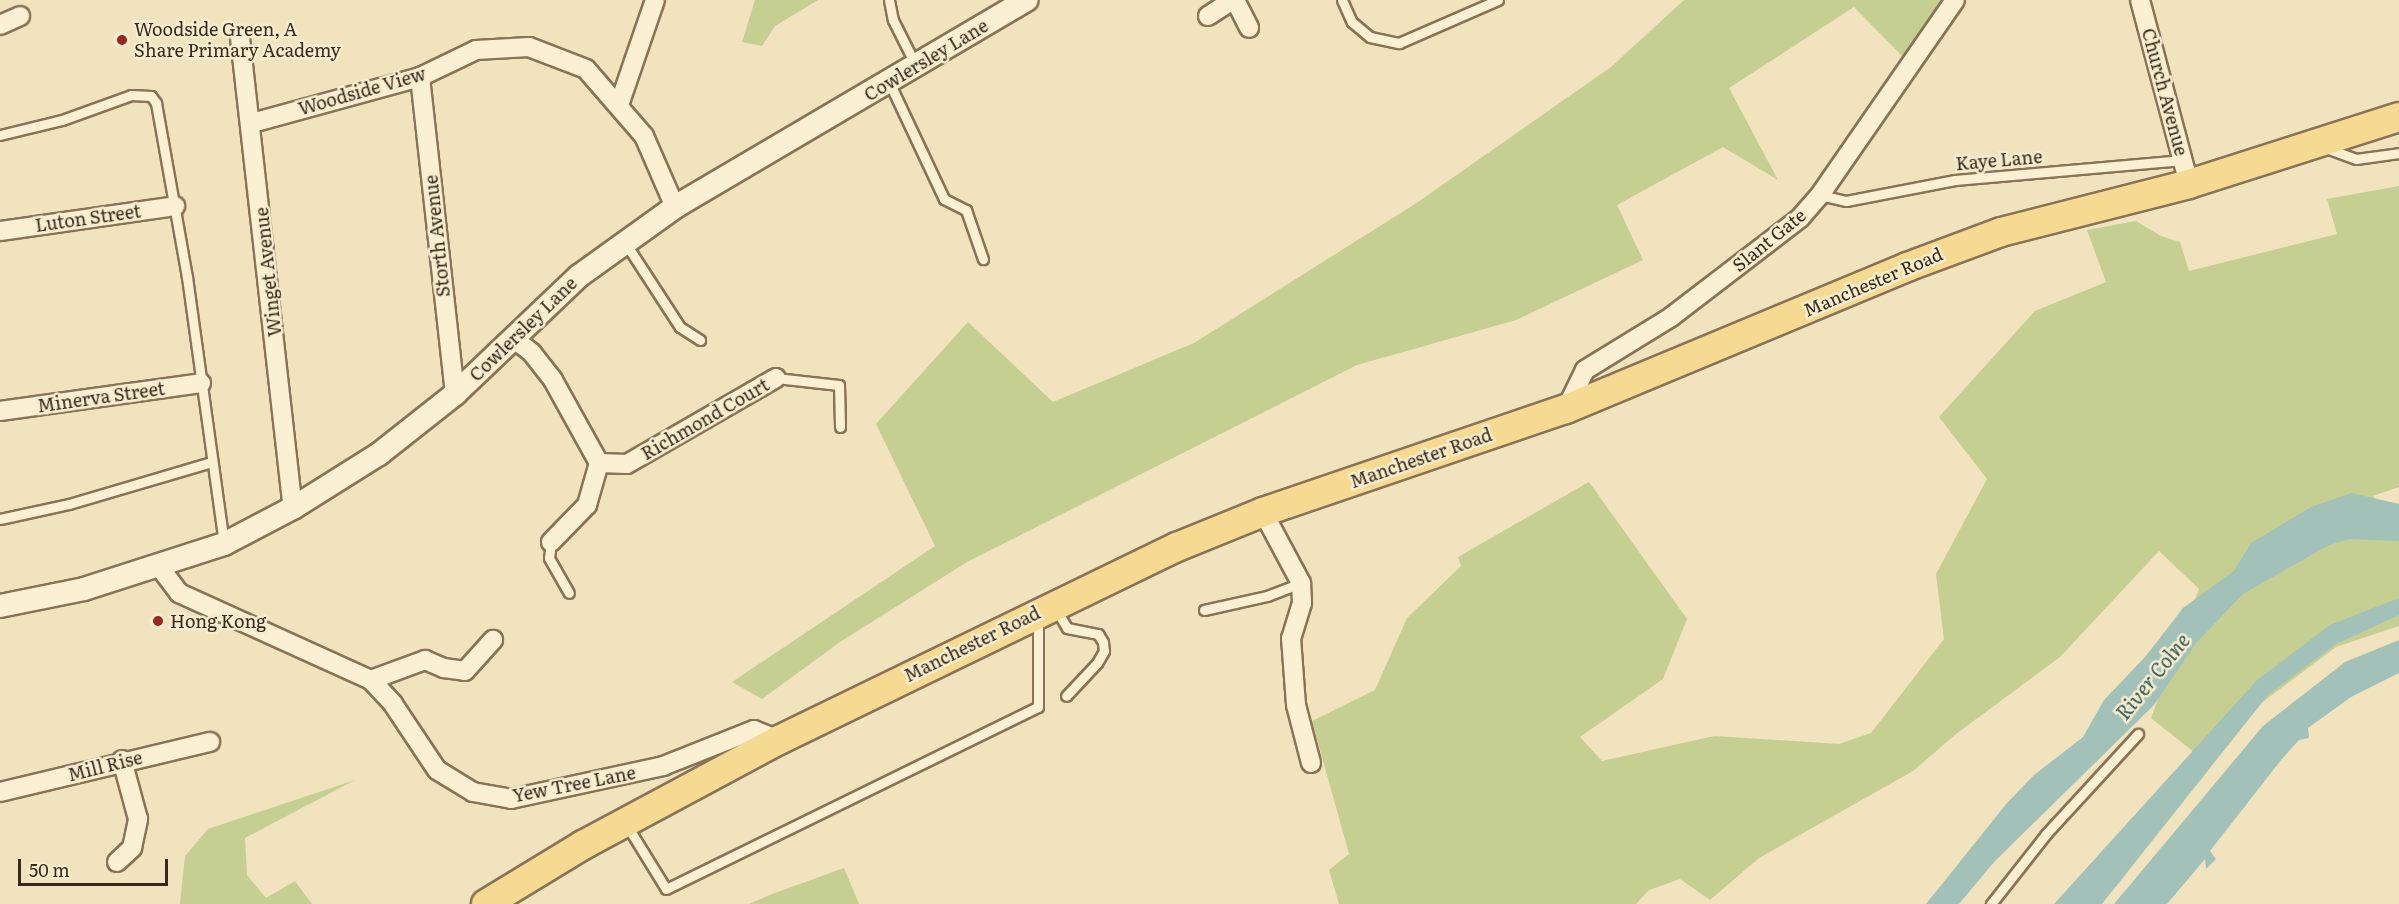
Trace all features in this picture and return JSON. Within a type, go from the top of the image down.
[{"type":"main road","name":"Manchester Road","points":[[486,904],[625,823],[779,740],[1046,608],[1177,547],[1263,513],[1566,409],[1907,267],[2001,232],[2186,172],[2320,144],[2399,117]]},
{"type":"street","points":[[619,105],[654,0]]},
{"type":"street","name":"Cowlersley Lane","points":[[0,606],[84,589],[224,543],[293,508],[379,454],[455,394],[579,276],[675,207],[1027,0]]},
{"type":"street","points":[[1208,16],[1234,0],[1249,28]]},
{"type":"street","name":"Slant Gate","points":[[1566,409],[1585,370],[1671,317],[1800,218],[1820,195],[1956,0]]},
{"type":"street","name":"Church Avenue","points":[[2140,0],[2186,172]]},
{"type":"street","points":[[0,25],[20,16]]},
{"type":"street","name":"Winget Avenue","points":[[240,38],[252,123],[293,508]]},
{"type":"street","name":"Woodside View","points":[[252,123],[420,77],[476,50],[529,47],[586,69],[619,105],[644,136],[675,207]]},
{"type":"street","name":"Storth Avenue","points":[[420,77],[455,394]]},
{"type":"street","name":"Luton Street","points":[[0,231],[175,206]]},
{"type":"street","points":[[513,338],[532,353],[553,380],[599,463],[586,505],[551,542]]},
{"type":"street","name":"Richmond Court","points":[[599,463],[627,464],[776,378]]},
{"type":"street","name":"Minerva Street","points":[[0,411],[201,383]]},
{"type":"street","points":[[1263,513],[1301,583],[1302,603],[1291,638],[1296,705],[1311,763]]},
{"type":"street","name":"Yew Tree Lane","points":[[158,565],[179,593],[372,680],[393,704],[437,770],[472,792],[511,799],[663,766],[754,730],[779,740]]},
{"type":"street","points":[[372,680],[425,660],[444,668],[465,670],[493,640]]},
{"type":"street","name":"Mill Rise","points":[[0,792],[123,760],[210,742]]},
{"type":"street","points":[[117,861],[132,848],[138,819],[123,760]]},
{"type":"lane","points":[[889,0],[893,20],[916,66]]},
{"type":"lane","points":[[1342,0],[1352,22],[1370,37],[1399,44],[1498,0]]},
{"type":"lane","points":[[889,82],[944,199],[966,210],[983,259]]},
{"type":"lane","points":[[0,135],[62,120],[131,94],[151,96],[162,123],[224,543]]},
{"type":"lane","points":[[2320,144],[2356,159],[2399,153]]},
{"type":"lane","name":"Kaye Lane","points":[[1820,195],[1846,201],[1955,180],[2186,172]]},
{"type":"lane","points":[[625,243],[680,327],[700,339]]},
{"type":"lane","points":[[776,378],[839,385],[840,427]]},
{"type":"lane","points":[[0,519],[69,504],[212,462]]},
{"type":"lane","points":[[551,542],[549,558],[569,593]]},
{"type":"lane","points":[[1204,610],[1301,583]]},
{"type":"lane","points":[[1046,608],[1066,627],[1098,634],[1103,642],[1104,651],[1097,663],[1065,696]]},
{"type":"lane","points":[[625,823],[666,889],[1038,707],[1046,608]]},
{"type":"lane","points":[[1991,904],[2046,834],[2138,734]]},
{"type":"green space","points":[[755,0],[818,0],[775,26],[762,46],[742,42]]},
{"type":"green space","points":[[1684,0],[1943,0],[1905,59],[1854,7],[1729,88],[1778,180],[1723,147],[1617,205],[1643,260],[1516,320],[1357,365],[967,562],[840,642],[762,699],[732,682],[935,546],[876,424],[968,322],[1053,402],[1194,343],[1415,204],[1611,67]]},
{"type":"green space","points":[[2399,186],[2399,487],[2373,496],[2399,529],[2399,626],[2336,647],[2195,753],[2151,718],[2199,589],[2159,551],[2060,657],[1956,734],[1913,771],[1759,858],[1710,900],[1680,879],[1649,890],[1636,904],[1339,904],[1329,870],[1349,854],[1312,721],[1375,690],[1407,618],[1461,566],[1458,557],[1589,482],[1687,619],[1663,679],[1580,737],[1602,761],[1714,736],[1839,744],[1871,733],[1944,639],[1936,574],[1987,479],[1939,417],[2035,311],[2106,282],[2087,230],[2136,221],[2161,236],[2180,242],[2189,271],[2337,234],[2327,199]]},
{"type":"green space","points":[[355,780],[245,838],[247,875],[266,898],[295,881],[312,904],[180,904],[185,856],[208,829]]},
{"type":"green space","points":[[844,868],[859,904],[749,904],[772,894]]},
{"type":"water","name":"River Colne","points":[[2352,493],[2399,504],[2399,541],[2350,539],[2329,545],[2243,594],[2196,643],[2154,705],[1995,861],[1959,904],[1926,904],[2007,803],[2034,775],[2083,737],[2104,700],[2146,656],[2183,608],[2234,571],[2251,543],[2311,507]]},
{"type":"water","points":[[2399,598],[2399,615],[2336,644],[2268,695],[2102,904],[2054,904],[2257,680],[2330,625]]},
{"type":"water","points":[[2399,640],[2399,673],[2351,697],[2308,728],[2309,738],[2299,740],[2281,760],[2210,851],[2216,859],[2206,869],[2205,859],[2167,904],[2114,904],[2263,726],[2345,662]]},
{"type":"place","name":"Woodside Green, A Share Primary Academy","points":[[122,40]]},
{"type":"place","name":"Hong Kong","points":[[158,621]]}]
